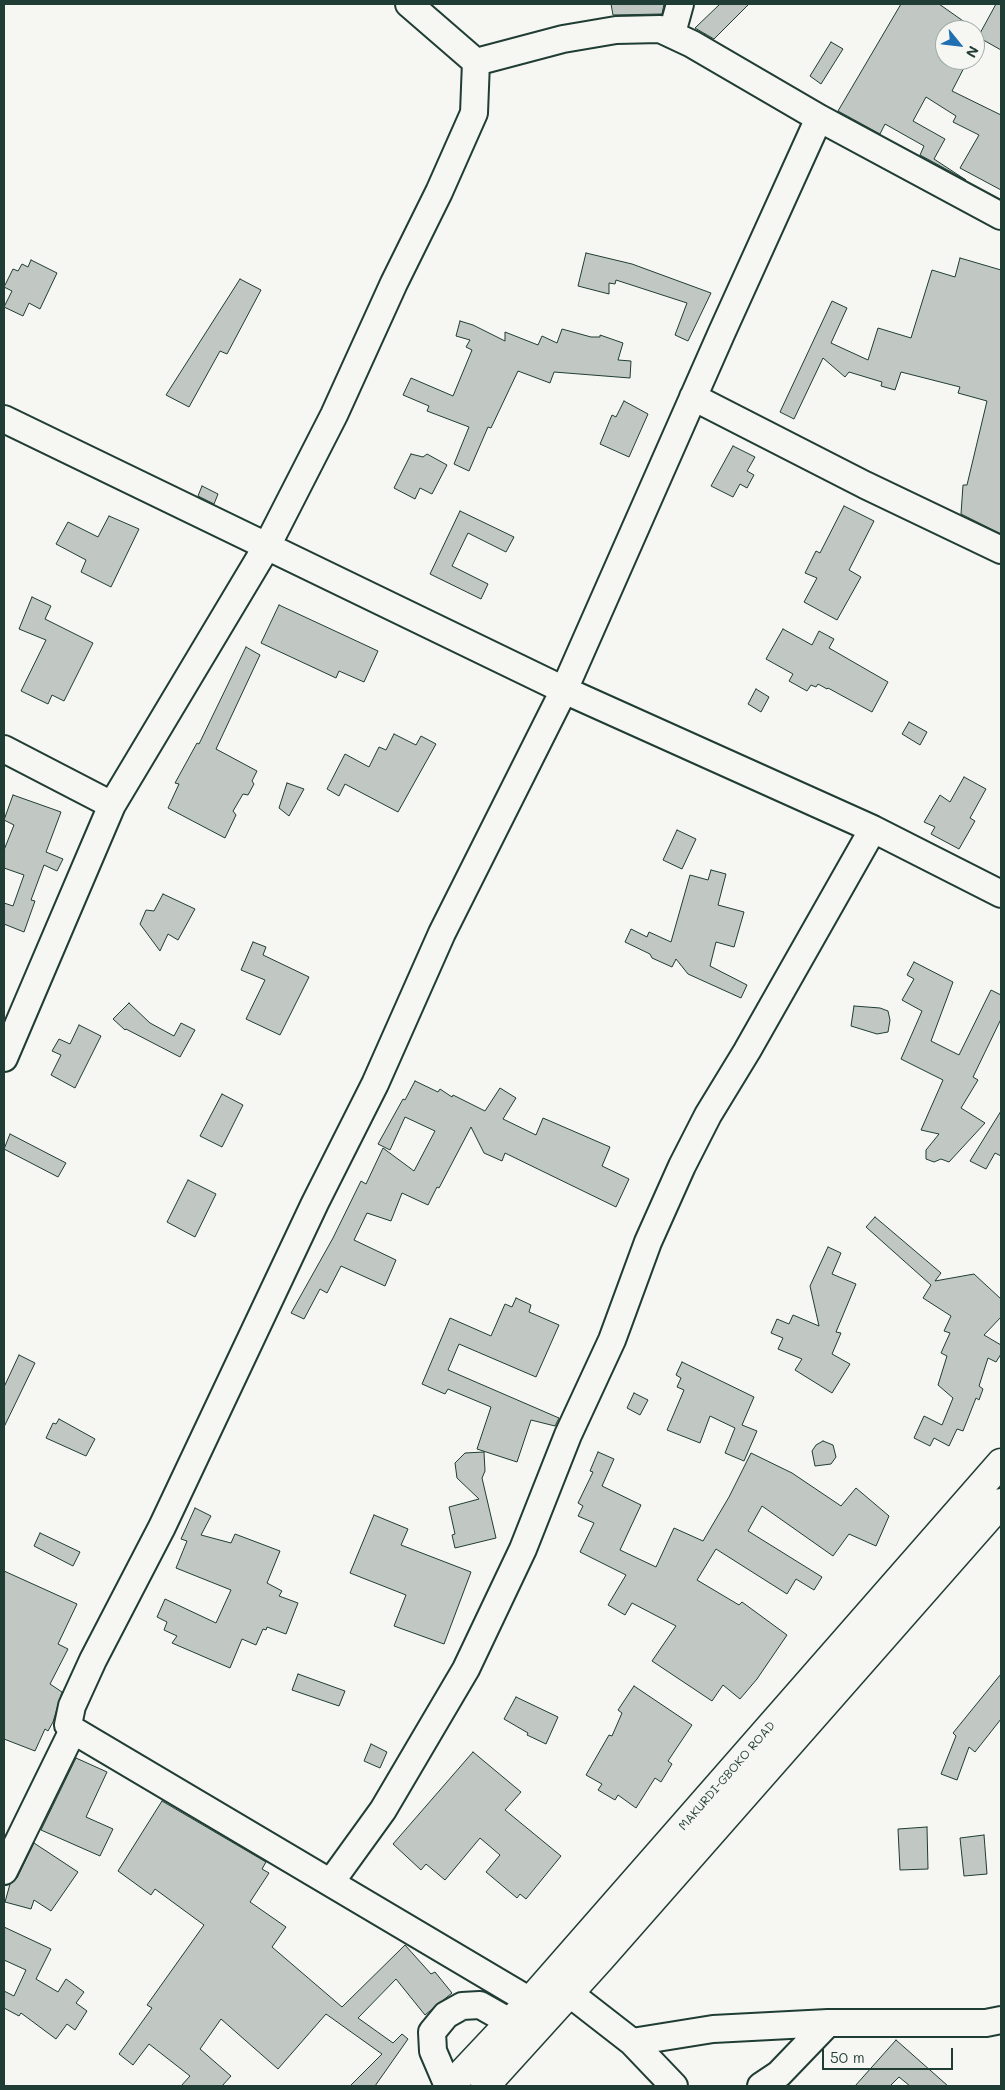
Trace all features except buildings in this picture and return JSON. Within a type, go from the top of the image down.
[{"type":"main road","name":"MAKURDI-GBOKO ROAD","points":[[449,2086],[530,2001],[1001,1463]]},
{"type":"main road","points":[[485,2086],[570,1993],[1001,1503]]},
{"type":"street","points":[[4,1058],[112,805],[268,546],[334,414],[470,125],[476,95],[476,62],[409,4]]},
{"type":"street","points":[[672,33],[680,4]]},
{"type":"street","points":[[476,62],[563,39],[616,30],[660,29],[672,33],[819,118],[1001,216]]},
{"type":"street","points":[[530,2001],[73,1730],[68,1725],[72,1706],[93,1660],[162,1527],[315,1203],[375,1084],[442,933],[564,690],[819,118]]},
{"type":"street","points":[[693,397],[865,485],[1001,550]]},
{"type":"street","points":[[4,419],[564,690],[874,829],[1001,894]]},
{"type":"street","points":[[4,749],[112,805]]},
{"type":"street","points":[[331,1882],[382,1810],[466,1669],[523,1549],[568,1435],[612,1340],[648,1242],[682,1166],[708,1115],[874,829]]},
{"type":"street","points":[[4,1872],[73,1730]]},
{"type":"street","points":[[570,1993],[632,2042],[674,2086]]},
{"type":"street","points":[[449,2086],[433,2051],[432,2032],[446,2016],[462,2006],[480,2005],[510,2022]]},
{"type":"street","points":[[632,2042],[713,2029],[828,2023],[986,2023],[1001,2020]]},
{"type":"street","points":[[763,2086],[779,2074],[828,2023]]}]
